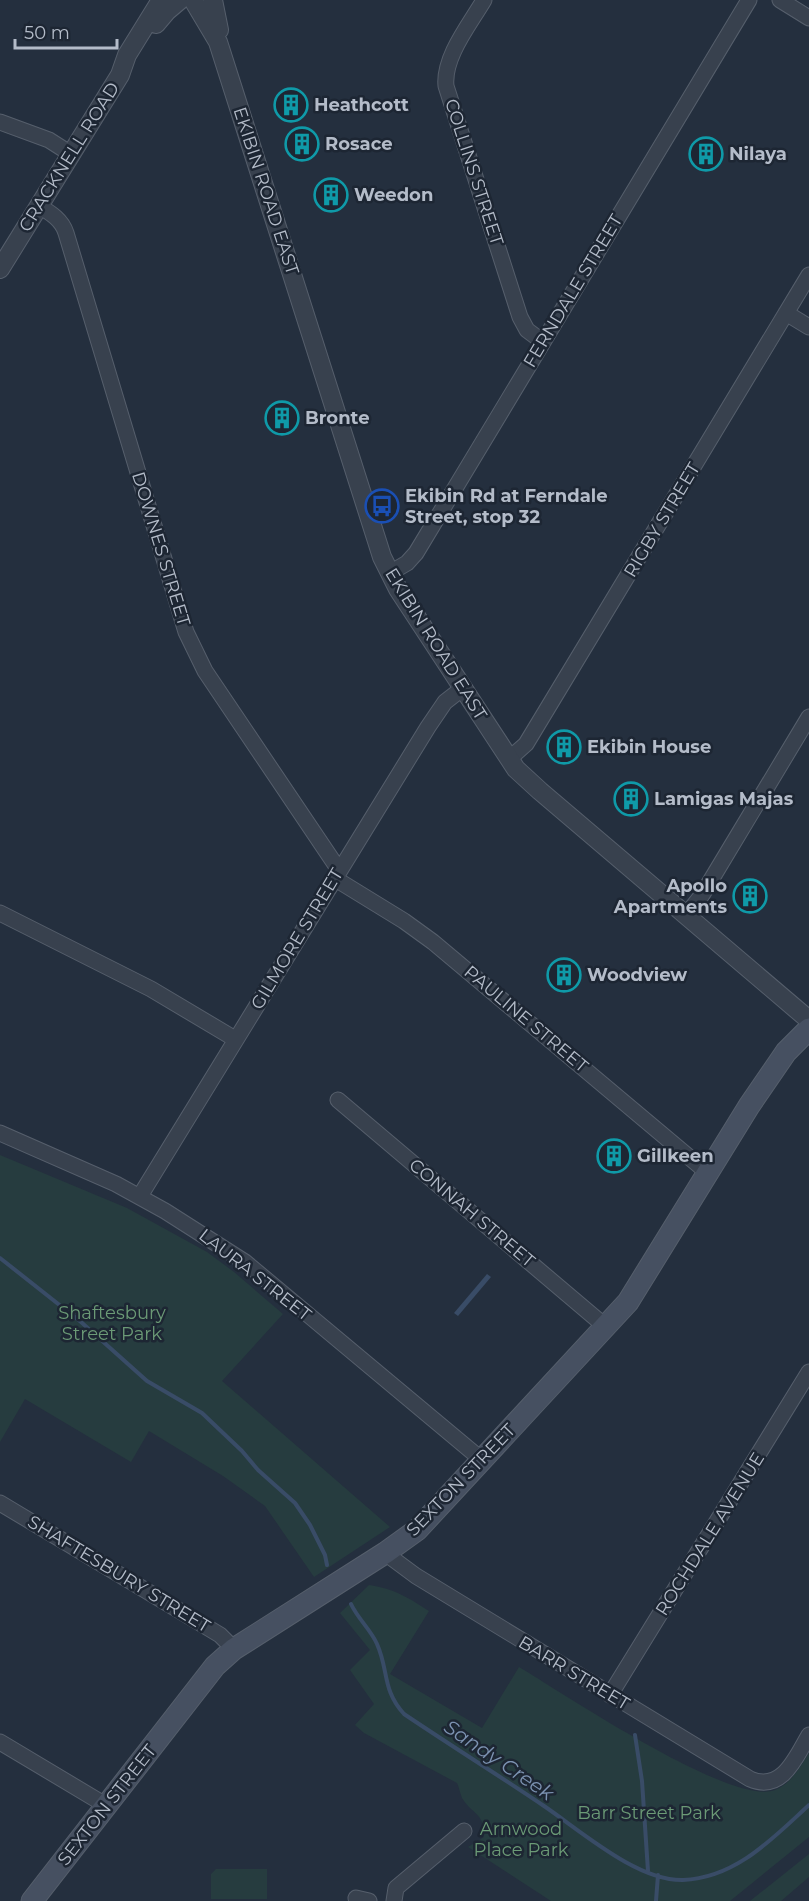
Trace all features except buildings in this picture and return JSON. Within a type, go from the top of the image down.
[{"type":"main road","name":"SEXTON STREET","points":[[32,1901],[215,1666],[234,1649],[385,1553],[417,1530],[606,1327],[628,1302],[777,1064],[809,1029]]},
{"type":"street","name":"CRACKNELL ROAD","points":[[120,75],[126,55],[161,0]]},
{"type":"street","name":"CRACKNELL ROAD","points":[[0,269],[120,75],[135,60],[161,18],[180,0]]},
{"type":"street","name":"EKIBIN ROAD EAST","points":[[193,0],[219,42],[382,557],[390,573],[509,759],[540,791],[809,1020]]},
{"type":"street","name":"EKIBIN ROAD EAST","points":[[213,0],[220,28],[219,42]]},
{"type":"street","name":"COLLINS STREET","points":[[484,0],[450,59],[446,72],[446,86],[520,317],[527,330],[543,342]]},
{"type":"street","name":"FERNDALE STREET","points":[[390,573],[407,563],[416,553],[749,0]]},
{"type":"street","points":[[780,0],[809,18]]},
{"type":"street","points":[[0,122],[49,140],[70,154]]},
{"type":"street","name":"DOWNES STREET","points":[[39,206],[55,216],[64,226],[186,632],[205,671],[337,874]]},
{"type":"street","name":"RIGBY STREET","points":[[509,759],[526,744],[809,276]]},
{"type":"street","points":[[786,313],[809,327]]},
{"type":"street","name":"GILMORE STREET","points":[[140,1196],[445,702],[463,688]]},
{"type":"street","points":[[686,915],[702,896],[809,717]]},
{"type":"street","name":"PAULINE STREET","points":[[337,874],[433,942],[708,1173]]},
{"type":"street","points":[[0,913],[151,988],[235,1039]]},
{"type":"street","name":"CONNAH STREET","points":[[338,1100],[606,1327]]},
{"type":"street","name":"LAURA STREET","points":[[0,1133],[98,1175],[140,1196],[210,1238],[244,1262],[482,1460]]},
{"type":"street","name":"ROCHDALE AVENUE","points":[[610,1695],[809,1372]]},
{"type":"street","name":"SHAFTESBURY STREET","points":[[0,1503],[220,1635],[234,1649]]},
{"type":"street","name":"BARR STREET","points":[[385,1553],[407,1570],[756,1782],[768,1782],[780,1778],[809,1735]]},
{"type":"street","points":[[0,1742],[106,1806]]},
{"type":"street","points":[[394,1901],[396,1888],[464,1831]]},
{"type":"green space","name":"Shaftesbury Street Park","points":[[0,1155],[127,1208],[207,1252],[283,1314],[222,1381],[390,1527],[314,1577],[265,1506],[223,1476],[149,1431],[131,1462],[25,1399],[0,1442]]},
{"type":"green space","name":"Barr Street Park","points":[[369,1585],[400,1594],[429,1611],[390,1674],[482,1728],[519,1667],[647,1745],[723,1782],[753,1791],[775,1790],[786,1784],[809,1753],[809,1837],[730,1901],[551,1901],[468,1847],[484,1837],[484,1829],[480,1818],[462,1798],[457,1783],[364,1733],[355,1725],[374,1704],[350,1670],[370,1650],[340,1613]]},
{"type":"green space","points":[[809,1854],[809,1877],[781,1901],[750,1901]]},
{"type":"green space","points":[[216,1869],[267,1869],[267,1899],[211,1899],[211,1874]]},
{"type":"water","points":[[487,1274],[491,1277],[458,1316],[454,1313]]},
{"type":"waterway","name":"Sandy Creek","points":[[0,1258],[81,1322],[147,1381],[202,1413],[242,1451],[258,1470],[295,1503],[310,1525],[325,1555],[327,1565]]},
{"type":"waterway","name":"Sandy Creek","points":[[351,1604],[377,1644],[392,1697],[404,1714],[544,1806],[610,1853],[647,1872],[665,1878],[683,1880],[702,1878],[720,1872],[737,1864],[767,1843],[809,1805]]},
{"type":"waterway","points":[[635,1735],[642,1781],[648,1871]]},
{"type":"waterway","points":[[656,1901],[658,1875]]},
{"type":"place","name":"Heathcott","points":[[291,105]]},
{"type":"place","name":"Rosace","points":[[302,144]]},
{"type":"place","name":"Nilaya","points":[[706,154]]},
{"type":"place","name":"Weedon","points":[[331,195]]},
{"type":"place","name":"Bronte","points":[[282,418]]},
{"type":"place","name":"Ekibin Rd at Ferndale Street, stop 32","points":[[382,506]]},
{"type":"place","name":"Ekibin House","points":[[564,747]]},
{"type":"place","name":"Lamigas Majas","points":[[631,799]]},
{"type":"place","name":"Apollo Apartments","points":[[750,896]]},
{"type":"place","name":"Woodview","points":[[564,975]]},
{"type":"place","name":"Gillkeen","points":[[614,1156]]},
{"type":"park label","name":"Arnwood Place Park","points":[[521,1839]]}]
